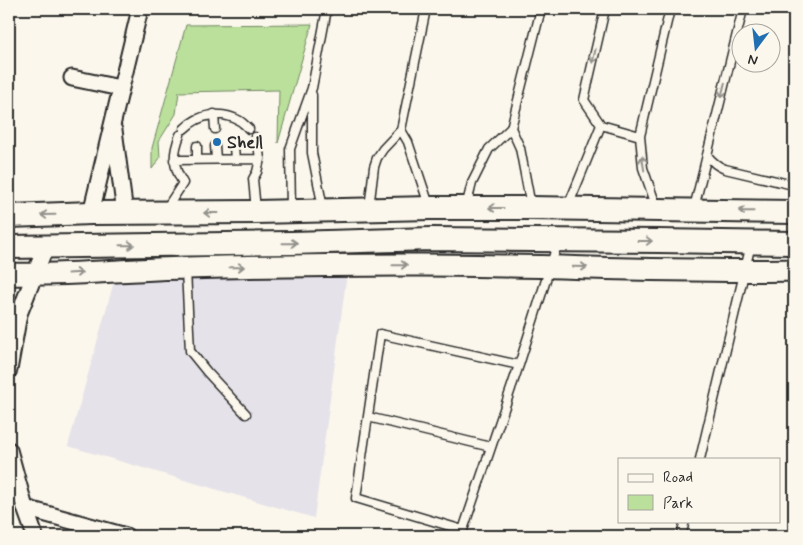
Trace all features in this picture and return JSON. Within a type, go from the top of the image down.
[{"type":"main road","points":[[9,216],[430,208],[794,212]]},
{"type":"main road","points":[[9,247],[439,239],[794,243]]},
{"type":"street","points":[[91,213],[140,9]]},
{"type":"street","points":[[72,78],[120,88]]},
{"type":"street","points":[[113,120],[126,213]]},
{"type":"street","points":[[9,370],[20,314],[46,246]]},
{"type":"street","points":[[9,274],[35,275],[186,268],[409,265],[550,266],[745,271],[794,270]]},
{"type":"street","points":[[9,450],[25,508],[36,536]]},
{"type":"street","points":[[25,508],[126,536]]},
{"type":"lane","points":[[290,212],[290,149],[312,88],[327,9]]},
{"type":"lane","points":[[369,210],[374,167],[377,158],[401,130],[426,9]]},
{"type":"lane","points":[[465,208],[472,183],[489,149],[511,128],[541,9]]},
{"type":"lane","points":[[604,9],[584,100],[600,125],[640,136]]},
{"type":"lane","points":[[658,210],[643,168],[640,136],[670,9]]},
{"type":"lane","points":[[693,211],[743,9]]},
{"type":"lane","points":[[312,88],[312,153],[323,211]]},
{"type":"lane","points":[[214,114],[215,129]]},
{"type":"lane","points":[[164,213],[182,183],[177,174],[174,160],[175,147],[182,132],[203,116],[214,114],[234,118],[249,129]]},
{"type":"lane","points":[[234,118],[234,129]]},
{"type":"lane","points":[[196,120],[196,129]]},
{"type":"lane","points":[[566,209],[600,125]]},
{"type":"lane","points":[[511,128],[520,148],[531,208]]},
{"type":"lane","points":[[401,130],[408,142],[430,208]]},
{"type":"lane","points":[[254,137],[258,144],[260,159],[253,179],[256,212]]},
{"type":"lane","points":[[197,146],[197,160]]},
{"type":"lane","points":[[215,146],[216,159]]},
{"type":"lane","points":[[234,146],[235,159]]},
{"type":"lane","points":[[707,155],[711,161],[725,169],[788,184],[794,181]]},
{"type":"lane","points":[[174,160],[260,159]]},
{"type":"lane","points":[[519,365],[380,334],[356,498],[463,530],[519,365],[558,240]]},
{"type":"lane","points":[[700,458],[752,242]]},
{"type":"lane","points":[[186,268],[190,351],[246,414]]},
{"type":"lane","points":[[368,417],[491,447]]},
{"type":"lane","points":[[681,536],[685,522]]},
{"type":"shaded area","points":[[347,273],[314,518],[68,446],[115,278]]},
{"type":"green space","points":[[312,24],[278,143],[279,90],[179,92],[176,114],[159,141],[160,158],[152,169],[152,148],[186,25]]},
{"type":"place","name":"Shell","points":[[217,142]]}]
